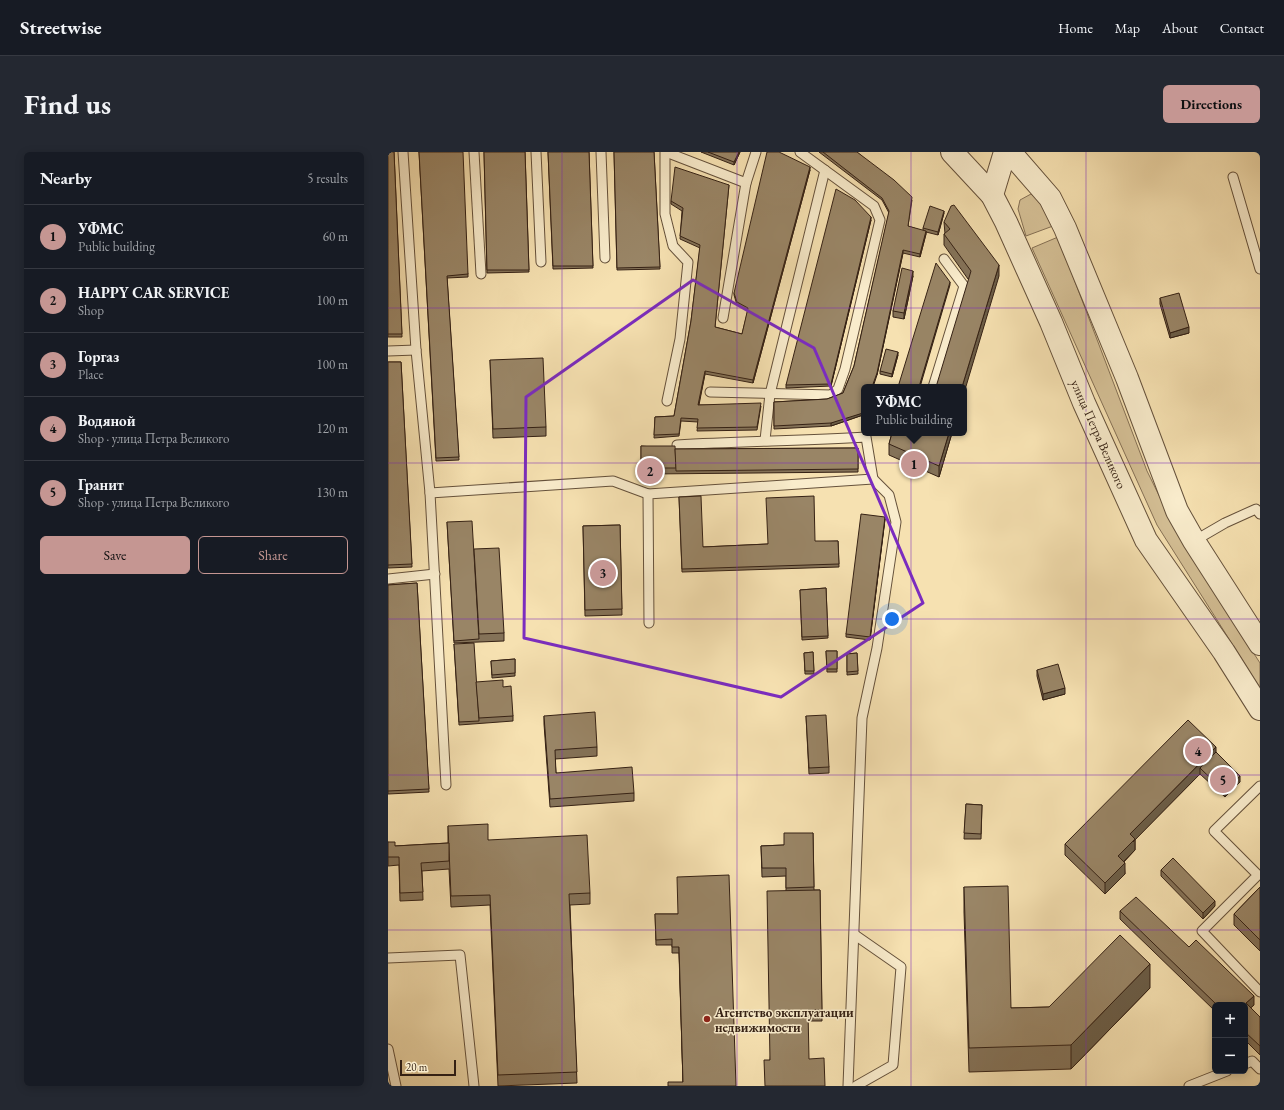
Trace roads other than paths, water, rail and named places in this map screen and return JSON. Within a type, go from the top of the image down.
[{"type":"street","name":"улица Петра Великого","points":[[952,152],[992,195],[1051,322],[1084,403],[1146,540],[1224,652],[1260,709]]},
{"type":"street","points":[[992,195],[1005,152]]},
{"type":"street","points":[[1010,152],[1050,198],[1065,228],[1126,378],[1177,511],[1194,541],[1260,644]]},
{"type":"lane","points":[[403,152],[416,350],[430,493],[446,785]]},
{"type":"lane","points":[[474,152],[481,274]]},
{"type":"lane","points":[[536,152],[541,262]]},
{"type":"lane","points":[[601,152],[605,258]]},
{"type":"lane","points":[[667,401],[680,339],[688,262],[672,246],[665,214],[666,152],[746,183]]},
{"type":"lane","points":[[723,318],[746,183],[756,152]]},
{"type":"lane","points":[[710,392],[831,395],[838,389],[845,369],[880,220],[874,206],[800,152]]},
{"type":"lane","points":[[765,440],[770,394],[825,170]]},
{"type":"lane","points":[[1233,177],[1260,269]]},
{"type":"lane","points":[[933,384],[964,286],[944,259]]},
{"type":"lane","points":[[388,351],[416,350]]},
{"type":"lane","points":[[677,445],[765,440],[796,441],[866,437],[873,479],[889,495],[896,522],[877,648],[862,718],[855,935],[848,1086]]},
{"type":"lane","points":[[430,493],[613,481],[648,494],[873,479]]},
{"type":"lane","points":[[648,494],[649,622]]},
{"type":"lane","points":[[1194,541],[1225,523],[1259,509]]},
{"type":"lane","points":[[388,579],[435,574]]},
{"type":"lane","points":[[1260,786],[1214,831],[1258,875],[1202,931],[1260,992]]},
{"type":"lane","points":[[855,935],[901,967],[893,1065],[856,1086]]},
{"type":"lane","points":[[388,958],[460,955],[474,1086]]},
{"type":"lane","points":[[388,1049],[396,1086]]},
{"type":"lane","points":[[1248,1063],[1252,1061],[1260,1069]]},
{"type":"lane","points":[[1189,1086],[1219,1074]]},
{"type":"place","name":"УФМС","points":[[914,464]]},
{"type":"place","name":"HAPPY CAR SERVICE","points":[[650,471]]},
{"type":"place","name":"Горгаз","points":[[603,573]]},
{"type":"place","name":"Водяной","points":[[1198,751]]},
{"type":"place","name":"Гранит","points":[[1223,780]]},
{"type":"place","name":"Агентство эксплуатации недвижимости","points":[[707,1019]]}]
